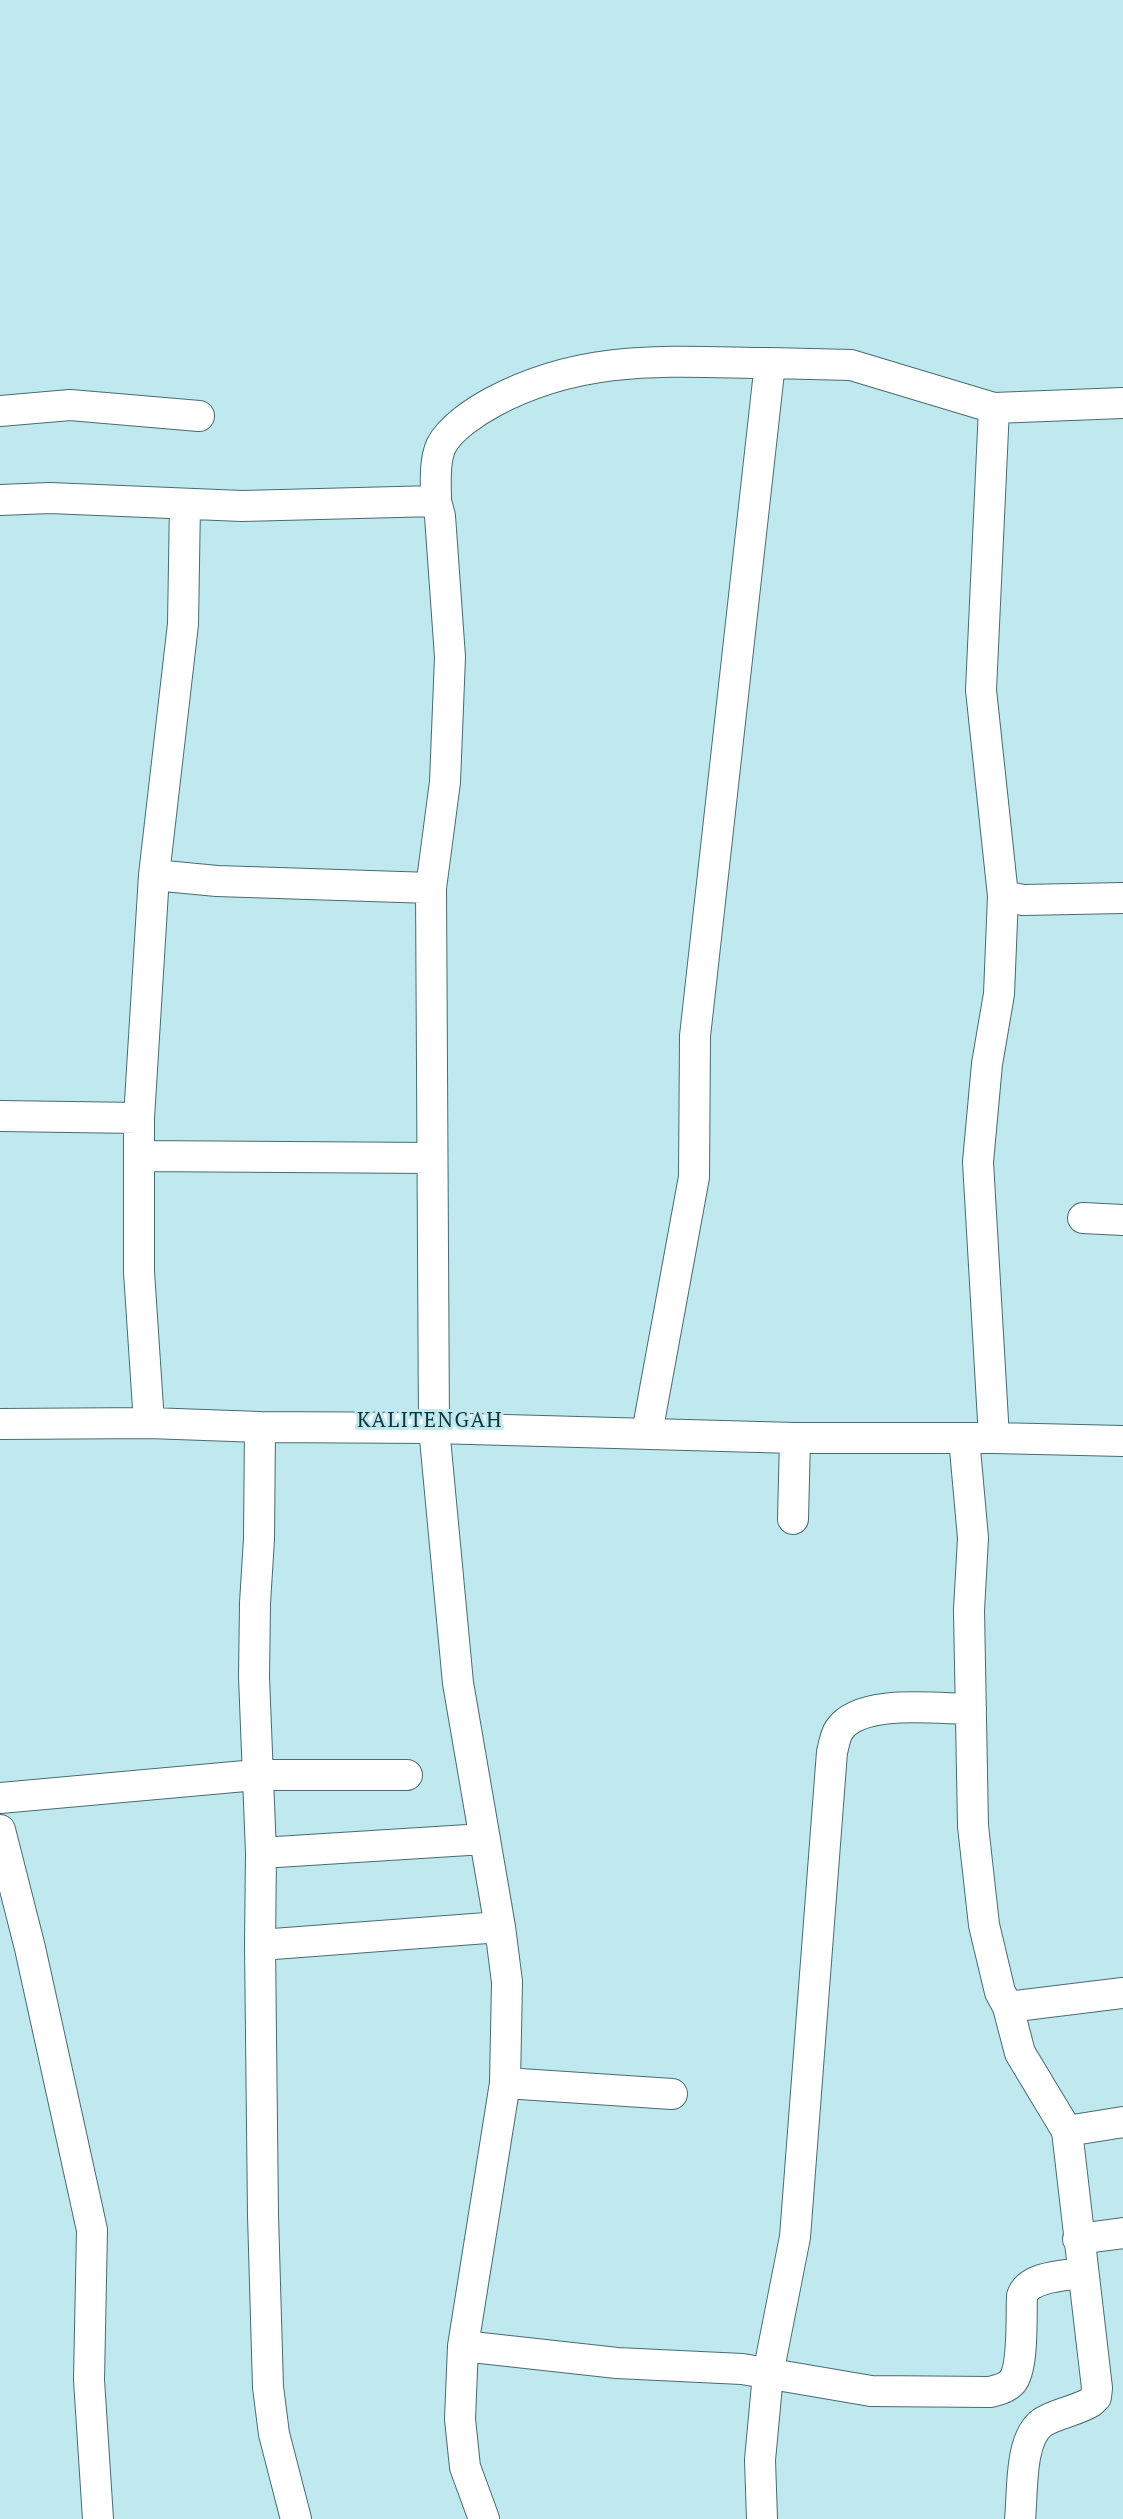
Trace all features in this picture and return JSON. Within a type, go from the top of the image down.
[{"type":"street","points":[[484,2519],[465,2467],[460,2419],[463,2346],[505,2083],[507,1982],[500,1927],[458,1683],[434,1428],[431,888],[445,782],[450,657],[440,516],[436,501],[436,471],[442,446],[470,415],[507,395],[557,375],[590,367],[627,362],[850,365],[994,408],[1123,403]]},
{"type":"street","points":[[647,1433],[694,1177],[696,1036],[770,363]]},
{"type":"street","points":[[0,411],[70,405],[199,416]]},
{"type":"street","points":[[994,408],[981,690],[1003,896],[999,994],[987,1064],[978,1162],[994,1438]]},
{"type":"street","points":[[0,500],[50,498],[242,506],[436,501]]},
{"type":"street","points":[[149,1423],[140,1272],[139,1118],[154,875],[183,624],[185,504]]},
{"type":"street","points":[[154,875],[217,881],[431,888]]},
{"type":"street","points":[[1003,896],[1023,900],[1123,898]]},
{"type":"street","points":[[0,1116],[139,1118]]},
{"type":"street","points":[[139,1156],[432,1158]]},
{"type":"street","points":[[1083,1218],[1123,1220]]},
{"type":"street","points":[[0,1424],[149,1423],[795,1438],[994,1438],[1123,1441]]},
{"type":"street","points":[[260,1427],[254,1677],[256,1775],[261,1853],[263,2215],[268,2387],[274,2434],[296,2519]]},
{"type":"street","points":[[793,1519],[795,1438]]},
{"type":"street","points":[[964,1438],[973,1538],[969,1610],[973,1826],[984,1925],[1000,1992],[1008,2007],[1020,2053],[1066,2131],[1097,2388],[1096,2397],[1085,2406],[1041,2423],[1029,2438],[1020,2519]]},
{"type":"street","points":[[762,2519],[760,2460],[768,2374],[795,2237],[831,1752],[839,1729],[855,1716],[879,1709],[971,1709]]},
{"type":"street","points":[[0,1798],[256,1775],[406,1775]]},
{"type":"street","points":[[0,1830],[30,1948],[92,2229],[89,2380],[98,2519]]},
{"type":"street","points":[[261,1853],[484,1839]]},
{"type":"street","points":[[260,1945],[500,1927]]},
{"type":"street","points":[[1008,2007],[1123,1993]]},
{"type":"street","points":[[505,2083],[672,2094]]},
{"type":"street","points":[[1066,2131],[1123,2122]]},
{"type":"street","points":[[1078,2240],[1123,2233]]},
{"type":"street","points":[[463,2346],[617,2363],[742,2369],[872,2391],[990,2392],[1012,2382],[1018,2369],[1022,2296],[1025,2288],[1036,2282],[1082,2272]]},
{"type":"district","name":"KALITENGAH","points":[[430,1421]]}]
